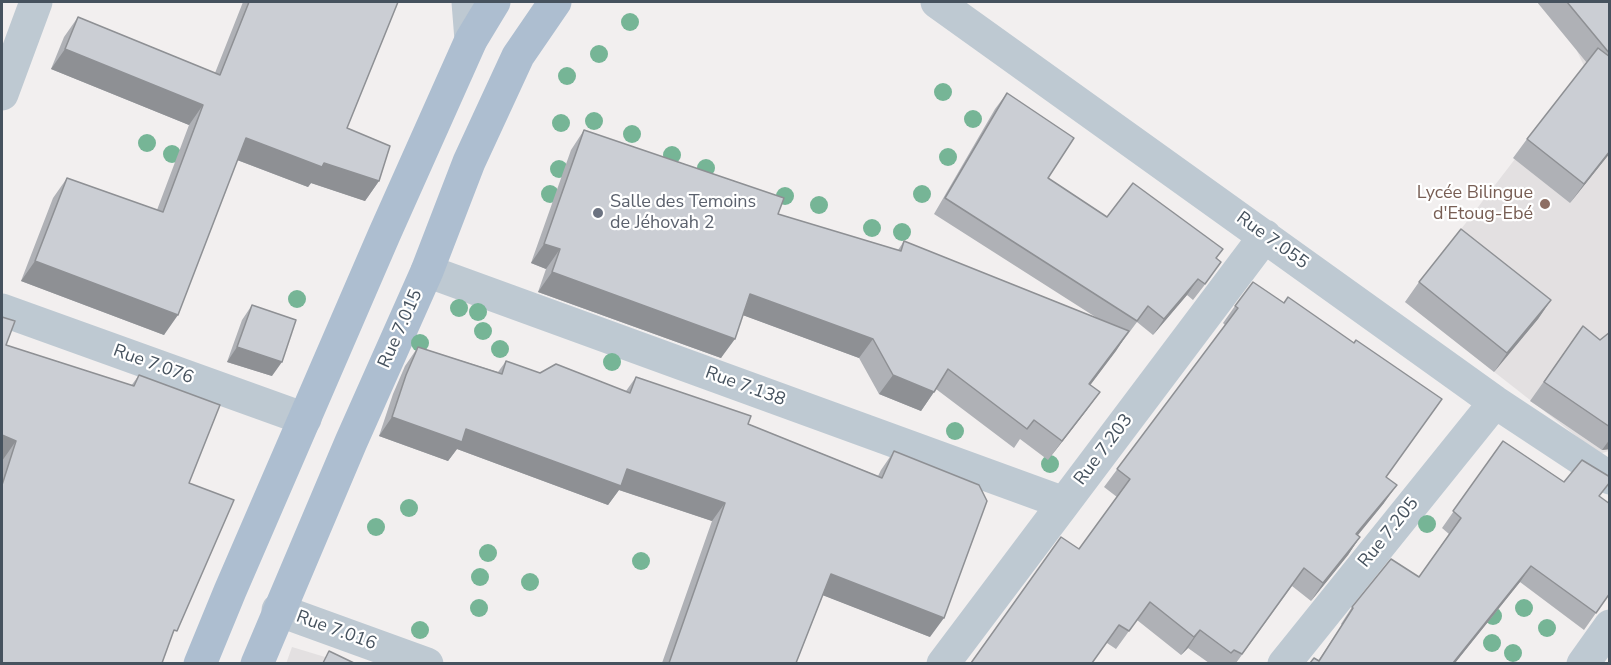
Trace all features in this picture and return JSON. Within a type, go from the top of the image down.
[{"type":"main road","points":[[200,663],[384,235],[471,40],[494,2]]},
{"type":"main road","name":"Rue 7.015","points":[[257,663],[278,610],[427,271],[469,162],[518,56],[555,2]]},
{"type":"street","points":[[2,94],[36,2]]},
{"type":"street","points":[[468,2],[471,40]]},
{"type":"street","name":"Rue 7.055","points":[[937,2],[1495,402],[1610,478]]},
{"type":"street","name":"Rue 7.203","points":[[943,663],[1265,236]]},
{"type":"street","name":"Rue 7.138","points":[[427,271],[1064,503]]},
{"type":"street","name":"Rue 7.076","points":[[2,310],[305,419]]},
{"type":"street","name":"Rue 7.205","points":[[1284,663],[1495,402]]},
{"type":"street","name":"Rue 7.016","points":[[278,610],[427,663]]},
{"type":"street","points":[[1583,663],[1610,626]]},
{"type":"shaded area","name":"Lycée Bilingue d'Etoug-Ebé","points":[[1537,2],[1609,2],[1609,451],[1599,454],[1405,302],[1585,68],[1576,49]]},
{"type":"shaded area","points":[[292,647],[345,663],[286,664]]},
{"type":"building","points":[[249,2],[398,2],[347,128],[390,146],[379,181],[324,163],[322,167],[246,138],[178,315],[35,261],[67,178],[163,212],[203,105],[65,49],[78,17],[220,75]]},
{"type":"building","points":[[1567,2],[1610,2],[1610,54]]},
{"type":"building","points":[[1598,48],[1610,57],[1610,151],[1584,184],[1527,139]]},
{"type":"building","points":[[1007,93],[1074,138],[1048,178],[1107,217],[1133,183],[1223,249],[1216,258],[1221,262],[1205,284],[1198,279],[1164,319],[1148,306],[1137,321],[945,198]]},
{"type":"building","points":[[584,130],[784,198],[778,214],[901,251],[904,241],[1129,331],[1089,384],[1100,392],[1062,441],[1034,420],[1027,429],[948,369],[934,392],[893,375],[873,339],[750,294],[735,339],[552,272],[560,249],[544,244]]},
{"type":"building","points":[[1461,229],[1551,300],[1507,353],[1419,282]]},
{"type":"building","points":[[1253,282],[1284,303],[1288,297],[1354,343],[1356,340],[1442,399],[1386,477],[1397,485],[1356,534],[1360,537],[1323,583],[1304,568],[1242,654],[1234,650],[1231,653],[1200,630],[1194,637],[1150,602],[1129,631],[1119,625],[1092,663],[971,663],[1061,537],[1079,549],[1130,479],[1117,469],[1238,308],[1235,306]]},
{"type":"building","points":[[252,305],[296,320],[282,362],[237,347]]},
{"type":"building","points":[[2,317],[15,321],[6,345],[134,386],[139,375],[220,405],[189,483],[234,500],[177,631],[174,630],[162,663],[2,663],[2,485],[16,441],[2,435]]},
{"type":"building","points":[[1583,326],[1600,340],[1610,332],[1610,427],[1544,382]]},
{"type":"building","points":[[418,347],[502,374],[506,361],[540,373],[556,364],[630,393],[636,377],[751,416],[748,424],[882,478],[894,451],[979,485],[987,501],[944,618],[831,574],[796,663],[669,663],[725,503],[627,469],[621,486],[466,429],[462,442],[392,417]]},
{"type":"building","points":[[1503,441],[1564,482],[1582,460],[1610,477],[1610,482],[1599,496],[1610,504],[1610,593],[1596,613],[1531,566],[1453,663],[1310,663],[1314,658],[1319,661],[1352,607],[1391,559],[1419,577],[1461,518],[1453,511]]},
{"type":"building","points":[[329,651],[354,663],[323,663]]},
{"type":"place","name":"Lycée Bilingue d'Etoug-Ebé","points":[[1545,204]]},
{"type":"place","name":"Salle des Temoins de Jéhovah 2","points":[[598,213]]}]
